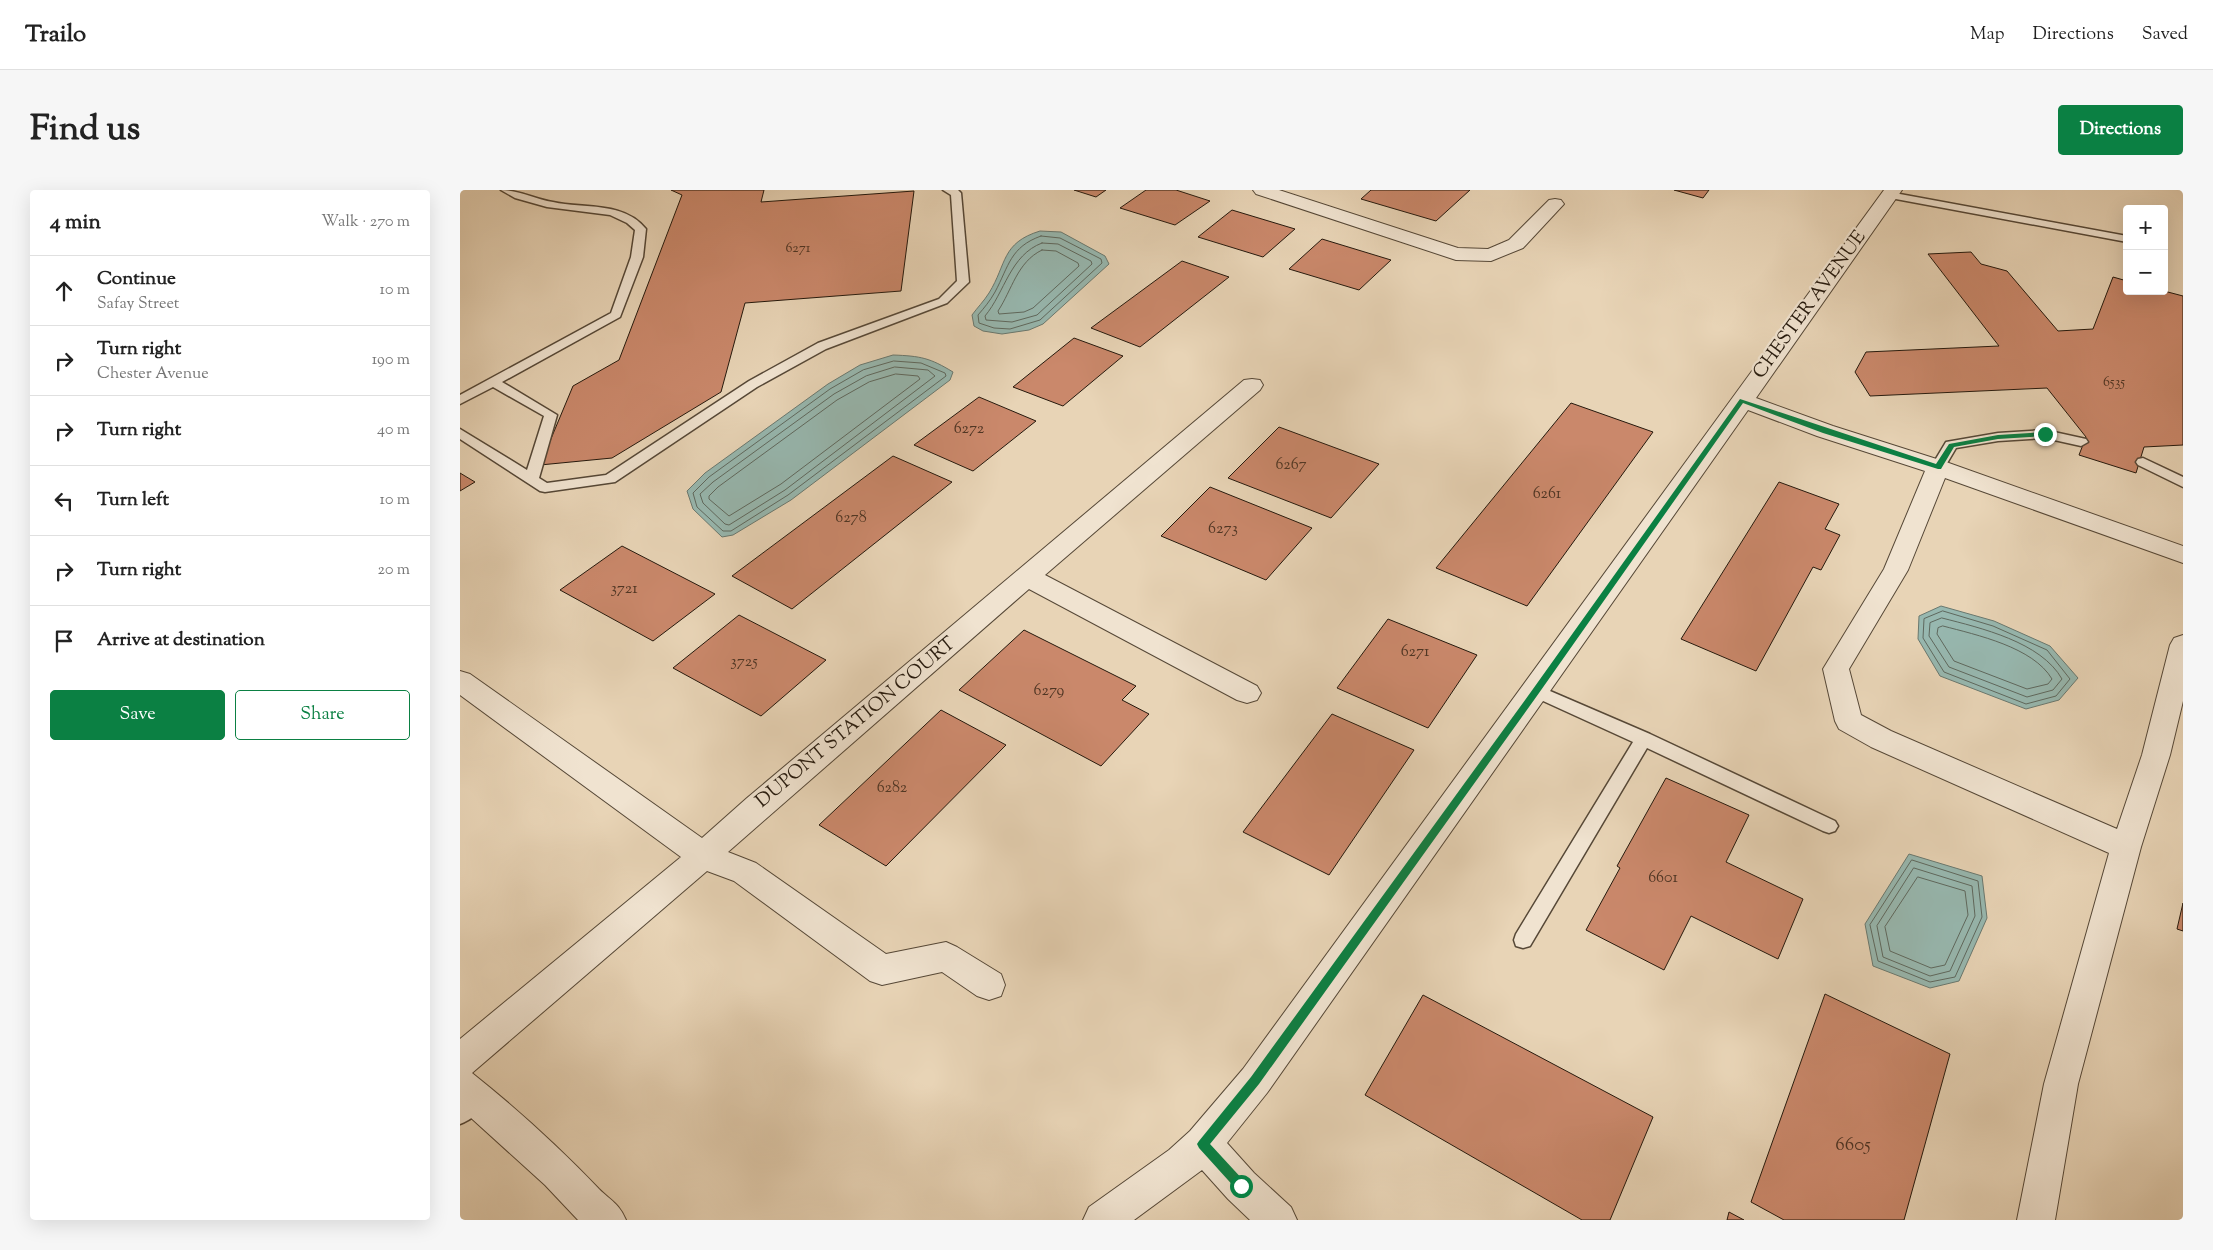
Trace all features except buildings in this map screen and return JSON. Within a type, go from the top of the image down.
[{"type":"street","points":[[1262,190],[1456,254],[1490,255],[1516,244],[1555,204]]},
{"type":"street","name":"CHESTER AVENUE","points":[[1102,1220],[1182,1163],[1203,1144],[1255,1080],[1536,691],[1742,400],[1884,192]]},
{"type":"street","name":"DUPONT STATION COURT","points":[[460,1061],[703,856],[757,807],[1252,385]]},
{"type":"street","points":[[1742,400],[1825,431],[1938,467],[2183,555]]},
{"type":"street","points":[[1938,467],[1896,570],[1836,669],[1849,721],[1881,739],[2126,847]]},
{"type":"street","points":[[1027,577],[1247,693]]},
{"type":"street","points":[[2036,1220],[2061,1084],[2126,847],[2156,755],[2183,645]]},
{"type":"street","points":[[460,681],[703,856],[744,872],[882,970],[946,957],[989,985]]},
{"type":"street","points":[[466,1100],[558,1172],[592,1208],[607,1220]]},
{"type":"street","points":[[1203,1144],[1241,1186],[1278,1220]]},
{"type":"lane","points":[[460,400],[616,315],[637,257],[641,229],[629,217],[606,210],[562,207],[506,190]]},
{"type":"lane","points":[[460,433],[545,488],[610,479],[753,384],[822,346],[943,301],[963,282],[956,193],[948,190]]},
{"type":"lane","points":[[1884,192],[2123,238]]},
{"type":"lane","points":[[494,382],[552,415],[531,480]]},
{"type":"lane","points":[[1938,467],[1951,445],[1989,438],[2045,434],[2081,442]]},
{"type":"lane","points":[[2143,462],[2183,483]]},
{"type":"lane","points":[[1536,691],[1644,739],[1829,826]]},
{"type":"lane","points":[[1523,940],[1644,739]]},
{"type":"water","points":[[1040,231],[1061,232],[1105,256],[1109,264],[1043,324],[1029,330],[1002,334],[983,331],[974,326],[972,315],[995,283],[1011,248],[1027,236]]},
{"type":"water","points":[[893,355],[925,359],[953,372],[950,380],[791,500],[733,535],[722,537],[693,509],[687,491],[705,473],[828,384],[860,365]]},
{"type":"water","points":[[1941,606],[1994,621],[2050,646],[2078,678],[2059,700],[2026,709],[1940,676],[1918,639],[1919,616]]},
{"type":"water","points":[[1909,854],[1982,876],[1987,918],[1959,981],[1930,988],[1873,966],[1865,924]]},
{"type":"route","points":[[1241,1186],[1203,1144],[1255,1080],[1577,634],[1742,400],[1825,431],[1938,467],[1951,445],[1998,437],[2045,434]]}]
